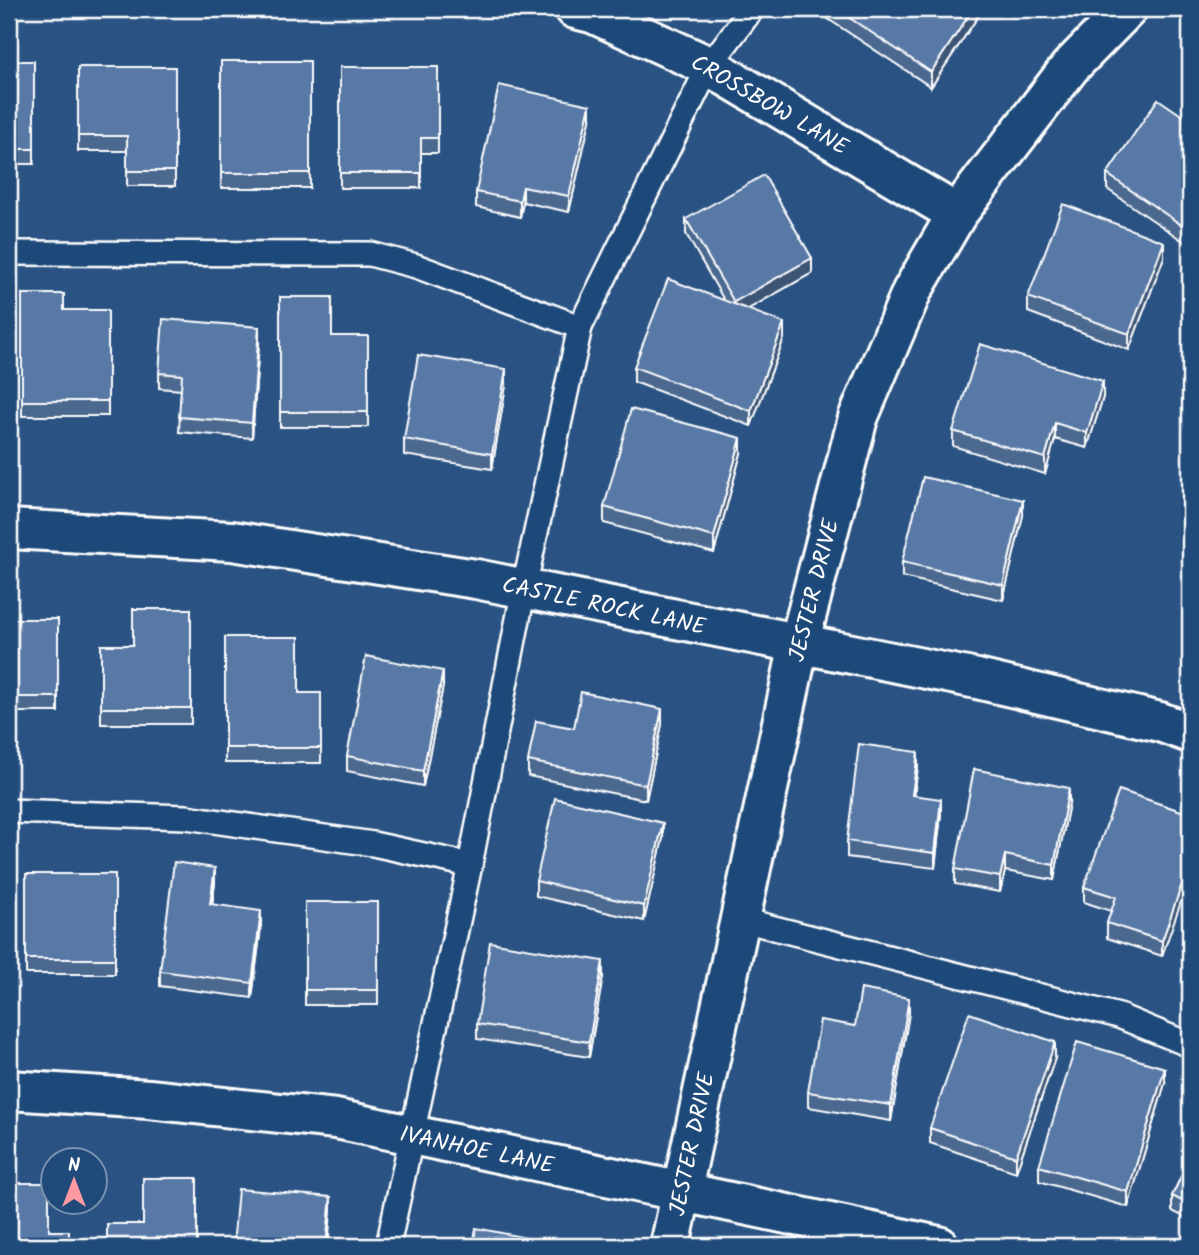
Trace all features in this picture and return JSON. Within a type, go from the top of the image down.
[{"type":"street","name":"CROSSBOW LANE","points":[[575,9],[592,13],[709,66],[957,214]]},
{"type":"street","name":"JESTER DRIVE","points":[[670,1246],[799,644],[858,418],[912,291],[957,214],[1070,67],[1126,9]]},
{"type":"street","name":"CASTLE ROCK LANE","points":[[9,529],[232,541],[524,588],[990,682],[1160,722],[1190,733]]},
{"type":"street","name":"IVANHOE LANE","points":[[9,1090],[149,1099],[336,1119],[939,1246]]},
{"type":"lane","points":[[388,1246],[470,865],[524,588],[580,327],[709,66],[752,9]]},
{"type":"lane","points":[[9,253],[370,254],[416,266],[580,327]]},
{"type":"lane","points":[[9,811],[186,817],[373,844],[470,865]]},
{"type":"lane","points":[[740,919],[1119,1016],[1190,1045]]},
{"type":"building","points":[[836,9],[973,9],[931,72]]},
{"type":"building","points":[[9,61],[34,61],[34,149],[9,149]]},
{"type":"building","points":[[221,61],[310,61],[310,173],[221,173]]},
{"type":"building","points":[[78,67],[175,67],[175,171],[127,171],[127,136],[78,136]]},
{"type":"building","points":[[340,67],[438,67],[438,138],[421,138],[421,173],[340,173]]},
{"type":"building","points":[[499,85],[590,105],[569,196],[523,187],[520,201],[476,192]]},
{"type":"building","points":[[1158,99],[1190,121],[1190,222],[1186,228],[1107,174]]},
{"type":"building","points":[[764,175],[812,258],[734,302],[686,219]]},
{"type":"building","points":[[1063,204],[1164,242],[1129,334],[1028,297]]},
{"type":"building","points":[[668,279],[784,323],[751,411],[634,367]]},
{"type":"building","points":[[22,294],[64,294],[64,310],[108,310],[108,401],[22,401]]},
{"type":"building","points":[[280,297],[332,297],[332,336],[368,336],[368,412],[280,412]]},
{"type":"building","points":[[163,319],[259,327],[252,423],[179,417],[182,375],[159,373]]},
{"type":"building","points":[[980,344],[1103,381],[1087,433],[1055,423],[1045,458],[953,431]]},
{"type":"building","points":[[418,355],[506,369],[492,454],[404,439]]},
{"type":"building","points":[[631,409],[741,438],[714,537],[604,507]]},
{"type":"building","points":[[923,477],[1023,500],[1003,585],[902,562]]},
{"type":"building","points":[[133,609],[191,609],[191,708],[101,708],[101,645],[133,645]]},
{"type":"building","points":[[9,619],[58,619],[58,697],[9,697]]},
{"type":"building","points":[[225,637],[299,637],[299,693],[321,693],[321,748],[225,748]]},
{"type":"building","points":[[366,656],[443,671],[423,771],[347,756]]},
{"type":"building","points":[[581,692],[662,709],[646,785],[528,761],[536,721],[574,728]]},
{"type":"building","points":[[859,744],[918,752],[912,795],[941,799],[935,853],[847,841]]},
{"type":"building","points":[[974,769],[1069,788],[1054,865],[1005,855],[1000,877],[955,869]]},
{"type":"building","points":[[1119,790],[1190,814],[1190,861],[1162,941],[1107,923],[1116,897],[1084,887]]},
{"type":"building","points":[[555,798],[663,823],[644,906],[536,881]]},
{"type":"building","points":[[174,862],[215,868],[210,904],[261,911],[252,983],[160,971]]},
{"type":"building","points":[[26,874],[115,874],[115,959],[26,959]]},
{"type":"building","points":[[305,902],[378,902],[378,990],[305,990]]},
{"type":"building","points":[[490,942],[603,961],[589,1042],[477,1024]]},
{"type":"building","points":[[861,989],[909,998],[891,1105],[808,1092],[820,1020],[855,1026]]},
{"type":"building","points":[[969,1013],[1055,1042],[1016,1157],[930,1128]]},
{"type":"building","points":[[1077,1042],[1165,1068],[1128,1192],[1039,1166]]},
{"type":"building","points":[[1190,1157],[1190,1205],[1172,1196]]},
{"type":"building","points":[[143,1178],[197,1178],[197,1246],[107,1246],[107,1224],[143,1224]]},
{"type":"building","points":[[9,1183],[38,1183],[38,1216],[49,1216],[49,1231],[69,1231],[69,1246],[9,1246]]},
{"type":"building","points":[[238,1189],[331,1197],[326,1246],[233,1246]]},
{"type":"building","points":[[476,1228],[567,1246],[473,1246]]}]
